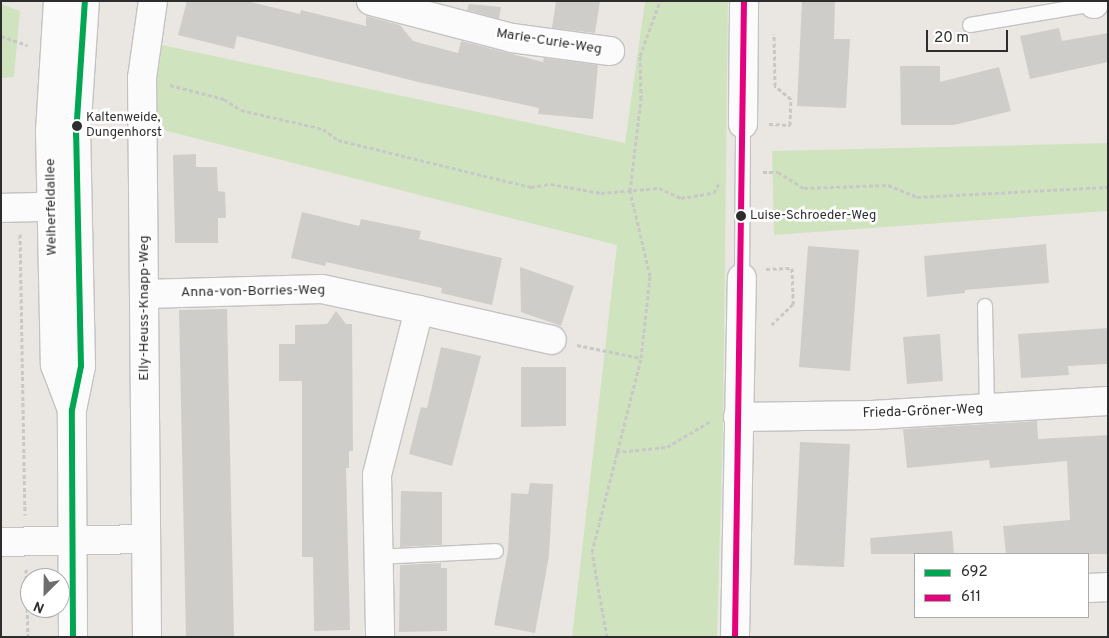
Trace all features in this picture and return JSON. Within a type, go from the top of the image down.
[{"type":"street","name":"Weiherfeldallee","points":[[58,1],[52,56],[65,206]]},
{"type":"street","name":"Weiherfeldallee","points":[[73,637],[72,410],[55,365],[65,206],[76,126],[85,1]]},
{"type":"street","name":"Elly-Heuss-Knapp-Weg","points":[[147,637],[142,78],[153,1]]},
{"type":"street","name":"Marie-Curie-Weg","points":[[371,1],[403,5],[512,38],[610,51]]},
{"type":"street","points":[[743,124],[744,1]]},
{"type":"street","points":[[1,208],[65,206]]},
{"type":"street","points":[[735,637],[742,278]]},
{"type":"street","name":"Anna-von-Borries-Weg","points":[[145,294],[322,289],[552,340]]},
{"type":"street","points":[[380,637],[377,475],[419,310]]},
{"type":"street","name":"Frieda-Gröner-Weg","points":[[738,417],[987,410],[1108,401]]},
{"type":"street","points":[[14,542],[145,539]]},
{"type":"street","points":[[1089,588],[1108,587]]},
{"type":"lane","points":[[970,25],[1094,3]]},
{"type":"lane","points":[[742,278],[743,124]]},
{"type":"lane","points":[[985,306],[987,410]]},
{"type":"lane","points":[[378,557],[496,552]]},
{"type":"path","points":[[607,637],[592,552],[640,358],[650,276],[630,192],[640,99],[640,56],[660,1]]},
{"type":"path","points":[[743,124],[790,125],[791,99],[775,86],[774,30]]},
{"type":"path","points":[[1,36],[52,56]]},
{"type":"path","points":[[142,78],[224,99],[241,110],[323,129],[338,140],[521,184],[551,184],[601,193],[659,188],[682,198],[714,193],[722,177],[743,172],[778,172],[804,188],[888,185],[917,197],[1108,187]]},
{"type":"path","points":[[552,340],[640,358]]},
{"type":"path","points":[[616,452],[667,447],[712,420],[738,417]]},
{"type":"path","points":[[14,542],[28,637]]},
{"type":"green space","points":[[645,1],[728,1],[723,429],[717,637],[572,637],[617,245],[151,127],[162,45],[625,143]]},
{"type":"green space","points":[[1,4],[20,11],[14,77],[1,78]]},
{"type":"green space","points":[[1108,143],[1108,211],[774,235],[772,151]]},
{"type":"building","points":[[187,1],[247,1],[300,14],[301,10],[366,26],[366,16],[400,25],[413,41],[458,53],[461,41],[543,62],[544,58],[598,65],[593,119],[538,114],[539,108],[418,82],[237,36],[234,49],[178,35]]},
{"type":"building","points":[[556,1],[600,1],[595,33],[552,28]]},
{"type":"building","points":[[802,1],[835,1],[834,39],[850,39],[846,108],[797,106]]},
{"type":"building","points":[[469,4],[501,7],[499,19],[467,10]]},
{"type":"building","points":[[1059,28],[1062,41],[1108,33],[1108,62],[1030,79],[1020,36]]},
{"type":"building","points":[[900,66],[940,66],[940,82],[999,67],[1011,111],[954,125],[901,125]]},
{"type":"building","points":[[196,154],[196,167],[217,167],[218,191],[225,192],[226,218],[218,218],[218,243],[175,243],[173,155]]},
{"type":"building","points":[[302,212],[359,226],[361,219],[421,231],[419,239],[502,258],[492,305],[441,293],[442,288],[326,262],[325,266],[291,258]]},
{"type":"building","points":[[1046,244],[1049,283],[965,290],[965,293],[927,297],[924,256]]},
{"type":"building","points":[[808,246],[859,250],[850,371],[799,367]]},
{"type":"building","points":[[520,267],[574,286],[561,326],[521,312]]},
{"type":"building","points":[[227,309],[234,637],[186,637],[179,310]]},
{"type":"building","points":[[336,311],[346,324],[352,324],[353,451],[349,451],[349,468],[346,468],[350,630],[314,631],[313,557],[302,557],[302,381],[279,381],[279,344],[295,344],[295,325],[327,324]]},
{"type":"building","points":[[1108,328],[1108,364],[1068,366],[1069,375],[1021,378],[1018,334]]},
{"type":"building","points":[[940,334],[943,381],[907,384],[903,337]]},
{"type":"building","points":[[441,347],[481,356],[452,466],[409,454],[421,407],[427,408]]},
{"type":"building","points":[[521,367],[566,367],[566,426],[521,427]]},
{"type":"building","points":[[1037,421],[1038,439],[1108,435],[1108,554],[1006,553],[1003,526],[1070,520],[1067,461],[990,468],[989,460],[907,468],[903,429]]},
{"type":"building","points":[[800,442],[850,444],[844,567],[794,565]]},
{"type":"building","points":[[530,483],[553,484],[549,556],[535,633],[494,625],[508,550],[511,493],[528,494]]},
{"type":"building","points":[[401,491],[442,492],[442,545],[400,547]]},
{"type":"building","points":[[952,531],[954,553],[871,554],[870,538]]},
{"type":"building","points":[[441,563],[441,568],[447,568],[447,631],[399,632],[400,565]]},
{"type":"transit line","name":"692","points":[[73,637],[72,410],[81,366],[76,135],[85,1]]},
{"type":"transit line","name":"611","points":[[735,637],[744,1]]},
{"type":"place","name":"Kaltenweide, Dungenhorst","points":[[77,126]]},
{"type":"place","name":"Luise-Schroeder-Weg","points":[[741,216]]}]
